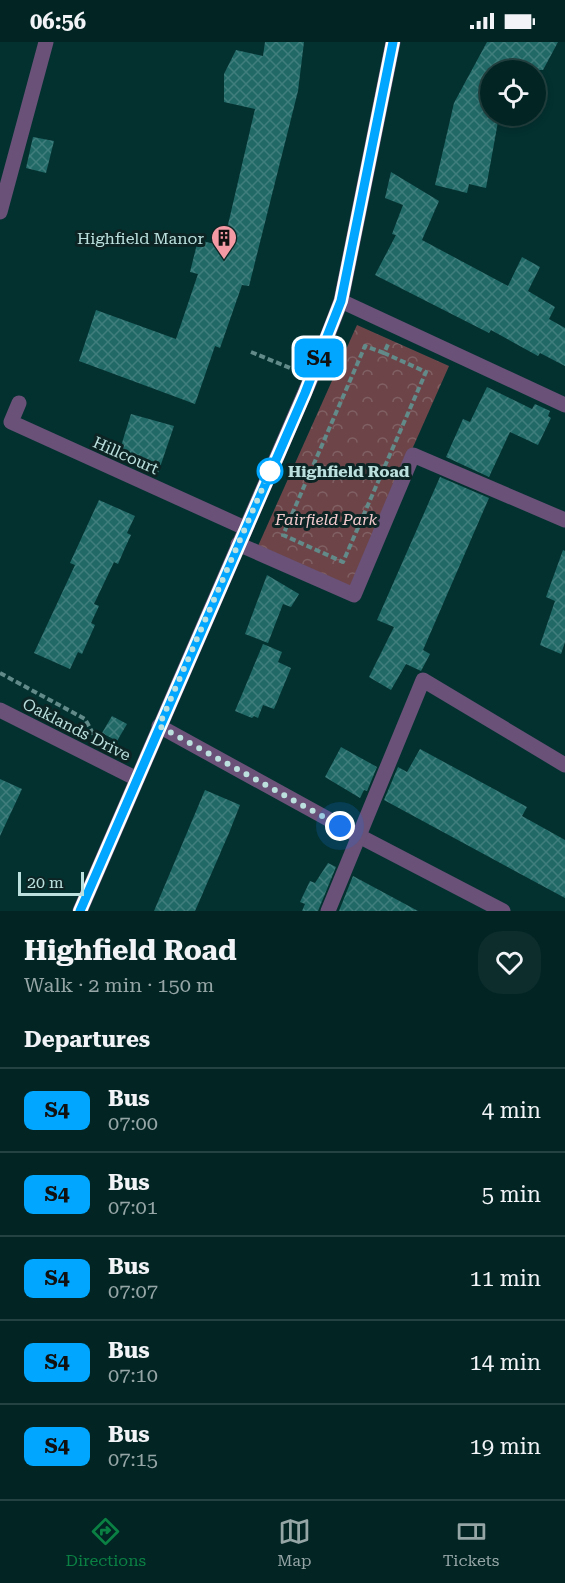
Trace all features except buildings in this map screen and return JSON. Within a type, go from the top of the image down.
[{"type":"street","points":[[0,212],[46,42]]},
{"type":"street","points":[[80,911],[308,386],[341,301],[393,42]]},
{"type":"street","points":[[341,301],[565,405]]},
{"type":"street","name":"Hillcourt","points":[[19,403],[11,422],[245,528]]},
{"type":"street","points":[[238,544],[354,595],[413,455],[565,520]]},
{"type":"street","points":[[328,911],[423,680],[565,765]]},
{"type":"street","name":"Oaklands Drive","points":[[0,710],[137,779]]},
{"type":"street","points":[[159,726],[359,836],[502,911]]},
{"type":"path","points":[[384,353],[395,327]]},
{"type":"path","points":[[365,345],[384,353],[426,372],[343,561],[283,535],[365,345]]},
{"type":"path","points":[[251,352],[293,370]]},
{"type":"path","points":[[0,673],[85,719],[92,729],[102,762]]},
{"type":"green space","name":"Fairfield Park","points":[[357,325],[449,366],[351,587],[258,546]]},
{"type":"bus line","name":"S4","points":[[80,911],[305,393],[341,301],[393,42]]},
{"type":"place","name":"Highfield Manor","points":[[224,261]]},
{"type":"place","name":"Highfield Road","points":[[270,471]]},
{"type":"route","points":[[270,471],[159,726],[340,826]]}]
